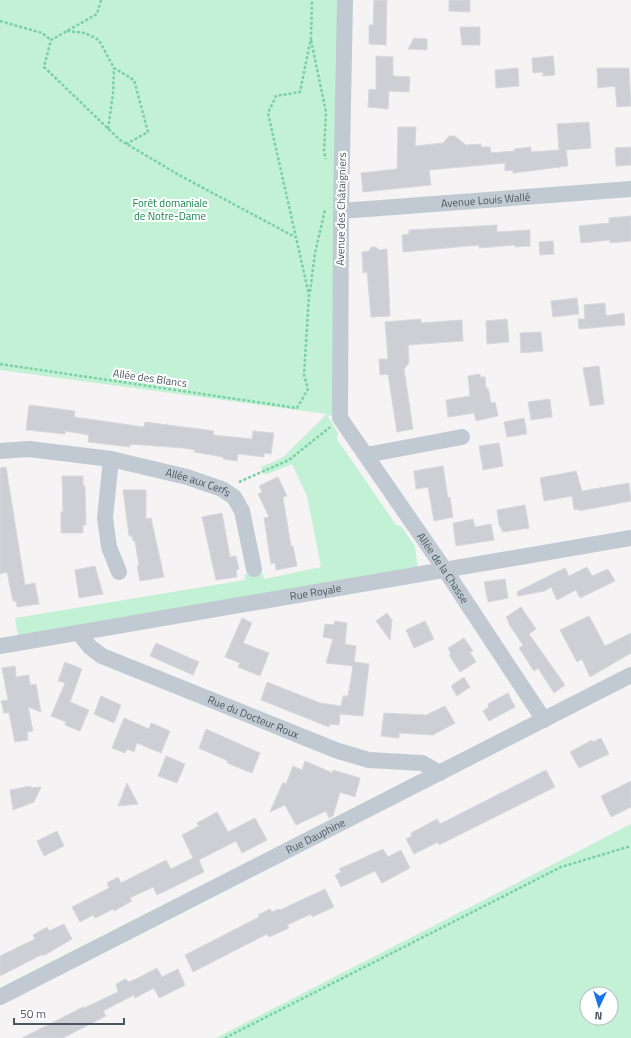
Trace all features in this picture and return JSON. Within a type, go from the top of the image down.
[{"type":"street","name":"Avenue des Châtaigniers","points":[[340,418],[344,0]]},
{"type":"street","name":"Avenue Louis Wallé","points":[[341,211],[631,189]]},
{"type":"street","name":"Allée de la Chasse","points":[[340,418],[445,570],[544,720]]},
{"type":"street","points":[[366,455],[462,437]]},
{"type":"street","name":"Allée aux Cerfs","points":[[0,451],[29,449],[111,459],[187,477],[222,488],[234,497],[242,511],[254,570]]},
{"type":"street","points":[[111,459],[105,518],[109,547],[119,572]]},
{"type":"street","name":"Rue Royale","points":[[0,646],[631,538]]},
{"type":"street","name":"Rue du Docteur Roux","points":[[79,633],[90,647],[102,656],[338,751],[369,760],[422,764],[440,773]]},
{"type":"street","name":"Rue Dauphine","points":[[0,997],[631,676]]},
{"type":"path","points":[[101,0],[97,14],[50,40],[44,67],[108,129],[126,144],[179,175],[296,238]]},
{"type":"path","points":[[309,295],[268,113],[276,96],[300,92],[311,38],[312,0]]},
{"type":"path","points":[[0,22],[42,33],[50,40]]},
{"type":"path","points":[[66,31],[85,33],[99,40],[114,68],[113,94],[108,129]]},
{"type":"path","points":[[311,38],[326,112],[324,152],[328,165]]},
{"type":"path","points":[[114,68],[134,80],[148,132],[126,144]]},
{"type":"path","points":[[309,295],[315,254],[325,208]]},
{"type":"path","name":"Allée des Blancs","points":[[0,364],[297,408],[308,389],[304,375],[309,295]]},
{"type":"path","points":[[222,488],[289,460],[340,418]]},
{"type":"path","points":[[225,1038],[561,867],[631,846]]},
{"type":"green space","name":"Forêt domaniale de Notre-Dame","points":[[0,0],[339,0],[340,418],[327,415],[338,433],[337,439],[396,525],[401,526],[415,546],[418,568],[18,637],[15,618],[245,580],[245,574],[262,571],[264,579],[321,567],[307,496],[292,464],[265,475],[261,467],[282,458],[327,414],[0,370]]},
{"type":"green space","points":[[631,824],[631,1038],[216,1038]]},
{"type":"building","points":[[374,0],[387,0],[386,45],[369,44],[369,25],[373,25]]},
{"type":"building","points":[[449,0],[470,0],[470,12],[449,11]]},
{"type":"building","points":[[460,27],[480,27],[480,45],[462,45]]},
{"type":"building","points":[[414,38],[427,39],[427,50],[408,49]]},
{"type":"building","points":[[376,56],[393,57],[393,76],[410,77],[409,92],[389,91],[388,109],[368,107],[369,89],[376,90]]},
{"type":"building","points":[[553,56],[555,75],[543,76],[543,72],[533,73],[532,58]]},
{"type":"building","points":[[518,68],[519,86],[496,88],[495,70]]},
{"type":"building","points":[[597,68],[629,68],[631,106],[617,107],[615,86],[598,88]]},
{"type":"building","points":[[589,122],[591,148],[566,150],[568,166],[513,173],[513,170],[505,171],[505,163],[429,170],[431,185],[363,192],[361,173],[397,169],[398,127],[416,127],[415,146],[443,143],[449,136],[455,136],[466,145],[481,144],[481,147],[490,147],[491,153],[514,151],[514,149],[531,147],[531,152],[559,150],[557,124]]},
{"type":"building","points":[[631,147],[631,165],[616,166],[615,148]]},
{"type":"building","points":[[631,216],[631,241],[610,243],[610,240],[581,243],[579,226],[609,223],[609,218]]},
{"type":"building","points":[[497,225],[497,232],[530,230],[530,246],[515,247],[515,245],[479,248],[479,245],[403,252],[402,235],[409,234],[409,230]]},
{"type":"building","points":[[553,241],[554,254],[540,255],[539,242]]},
{"type":"building","points":[[371,247],[376,247],[379,250],[387,249],[390,316],[371,317],[367,272],[363,273],[362,252],[369,251]]},
{"type":"building","points":[[577,298],[579,314],[553,317],[551,301]]},
{"type":"building","points":[[605,303],[606,316],[624,313],[625,325],[579,329],[578,319],[585,319],[584,305]]},
{"type":"building","points":[[421,319],[421,323],[462,320],[463,341],[408,345],[409,363],[404,369],[413,429],[397,432],[388,374],[380,375],[379,359],[388,359],[385,322]]},
{"type":"building","points":[[507,319],[509,342],[487,344],[486,321]]},
{"type":"building","points":[[541,332],[543,351],[521,353],[520,333]]},
{"type":"building","points":[[599,366],[604,404],[590,406],[583,368]]},
{"type":"building","points":[[480,374],[480,377],[485,377],[486,389],[488,388],[491,403],[495,402],[498,416],[476,421],[474,413],[448,417],[446,400],[470,396],[468,376]]},
{"type":"building","points":[[550,399],[552,417],[531,420],[528,402]]},
{"type":"building","points":[[29,405],[75,411],[74,417],[144,427],[145,422],[214,431],[213,435],[252,439],[253,431],[274,433],[271,454],[264,453],[264,457],[238,454],[237,461],[223,459],[223,457],[194,452],[195,450],[183,448],[130,444],[130,447],[88,442],[89,435],[65,431],[65,434],[26,430]]},
{"type":"building","points":[[524,418],[527,434],[507,437],[504,422]]},
{"type":"building","points":[[499,443],[503,466],[483,470],[479,446]]},
{"type":"building","points":[[443,466],[448,498],[450,497],[453,517],[434,521],[428,487],[416,489],[414,471]]},
{"type":"building","points":[[6,467],[25,585],[35,583],[39,604],[17,607],[16,601],[13,601],[7,572],[0,574],[0,468]]},
{"type":"building","points":[[576,471],[582,491],[629,483],[631,501],[579,511],[579,509],[574,510],[572,496],[544,501],[540,478]]},
{"type":"building","points":[[62,476],[83,476],[83,486],[85,486],[86,525],[83,525],[83,533],[61,533],[61,512],[63,512]]},
{"type":"building","points":[[278,477],[287,496],[283,497],[291,546],[293,546],[297,566],[276,570],[275,563],[271,564],[264,518],[269,517],[258,494],[262,492],[259,486]]},
{"type":"building","points":[[123,490],[146,490],[146,519],[151,518],[164,577],[140,581],[135,541],[133,541],[132,536],[129,536]]},
{"type":"building","points":[[525,505],[529,528],[503,532],[499,524],[497,510]]},
{"type":"building","points":[[222,513],[230,557],[236,556],[239,569],[236,570],[237,577],[216,580],[202,517]]},
{"type":"building","points":[[473,519],[475,527],[491,524],[494,540],[456,546],[453,523]]},
{"type":"building","points":[[95,566],[103,594],[79,598],[75,570]]},
{"type":"building","points":[[587,567],[592,576],[608,569],[615,581],[580,598],[576,590],[557,600],[551,587],[545,591],[518,596],[517,592],[565,568],[569,576]]},
{"type":"building","points":[[505,579],[508,598],[488,602],[484,582]]},
{"type":"building","points":[[521,607],[536,629],[529,634],[565,685],[554,693],[538,668],[534,671],[519,648],[523,645],[508,623],[509,622],[506,617]]},
{"type":"building","points":[[387,613],[392,620],[390,640],[376,621]]},
{"type":"building","points":[[589,616],[605,646],[631,633],[631,653],[590,677],[582,659],[577,662],[560,630]]},
{"type":"building","points":[[242,618],[252,623],[243,643],[269,653],[260,676],[238,667],[240,663],[225,657]]},
{"type":"building","points":[[335,621],[347,623],[345,644],[356,646],[354,662],[369,664],[363,716],[340,714],[339,725],[330,724],[329,727],[261,700],[267,682],[320,703],[341,706],[343,696],[348,696],[353,666],[326,663],[333,639],[323,637],[325,624],[334,625]]},
{"type":"building","points":[[425,621],[434,639],[414,648],[406,630]]},
{"type":"building","points":[[464,638],[473,651],[470,652],[476,662],[460,672],[449,655],[451,654],[448,648]]},
{"type":"building","points":[[156,643],[199,662],[193,675],[150,656]]},
{"type":"building","points":[[65,662],[82,669],[70,702],[89,710],[80,731],[65,725],[66,722],[51,716],[65,683],[58,681]]},
{"type":"building","points":[[15,666],[16,677],[29,675],[30,685],[36,684],[41,712],[28,707],[33,731],[27,732],[28,740],[15,742],[9,713],[4,713],[1,701],[8,700],[2,668]]},
{"type":"building","points":[[464,677],[470,687],[457,696],[451,686]]},
{"type":"building","points":[[508,693],[515,707],[489,721],[483,711],[489,707],[488,704]]},
{"type":"building","points":[[101,696],[121,705],[114,723],[94,714]]},
{"type":"building","points":[[445,706],[455,723],[433,735],[399,733],[399,738],[381,736],[384,713],[426,715]]},
{"type":"building","points":[[124,718],[149,729],[151,723],[170,731],[161,753],[137,743],[134,752],[127,749],[125,753],[112,748]]},
{"type":"building","points":[[206,729],[260,753],[252,773],[227,763],[228,761],[199,748]]},
{"type":"building","points":[[601,738],[609,754],[579,768],[570,752],[592,740],[593,742]]},
{"type":"building","points":[[166,756],[185,764],[177,783],[158,776]]},
{"type":"building","points":[[305,761],[333,773],[333,770],[360,778],[355,797],[340,792],[333,816],[329,818],[326,811],[296,825],[285,805],[270,812],[283,782],[286,784],[293,766],[302,770]]},
{"type":"building","points":[[546,770],[555,787],[439,845],[438,842],[414,854],[406,839],[412,836],[411,833],[437,819],[440,824]]},
{"type":"building","points":[[631,781],[631,807],[611,817],[601,796]]},
{"type":"building","points":[[127,783],[138,804],[118,806]]},
{"type":"building","points":[[31,786],[31,788],[41,787],[34,802],[13,810],[10,790]]},
{"type":"building","points":[[217,812],[228,832],[255,818],[267,840],[242,853],[236,841],[199,860],[204,872],[157,895],[153,887],[130,898],[132,901],[114,911],[113,909],[95,918],[93,915],[80,922],[72,907],[109,888],[107,883],[118,877],[121,883],[166,860],[171,869],[193,858],[182,835],[199,826],[197,823]]},
{"type":"building","points":[[57,831],[64,846],[44,856],[37,841]]},
{"type":"building","points":[[383,849],[388,857],[401,850],[410,868],[382,883],[375,871],[341,887],[335,875],[341,872],[339,869]]},
{"type":"building","points":[[325,889],[334,907],[312,917],[311,914],[287,925],[289,928],[269,937],[267,934],[193,972],[185,955],[259,917],[258,915],[270,909],[272,912],[279,909],[280,910]]},
{"type":"building","points":[[64,924],[72,939],[43,956],[43,954],[0,976],[0,956],[35,939],[33,935],[47,927],[49,931]]},
{"type":"building","points":[[157,968],[162,977],[178,969],[185,985],[159,998],[154,988],[135,998],[134,995],[103,1011],[106,1016],[63,1038],[22,1038],[83,1007],[84,1008],[118,992],[116,984],[126,979],[128,982],[136,979]]}]
